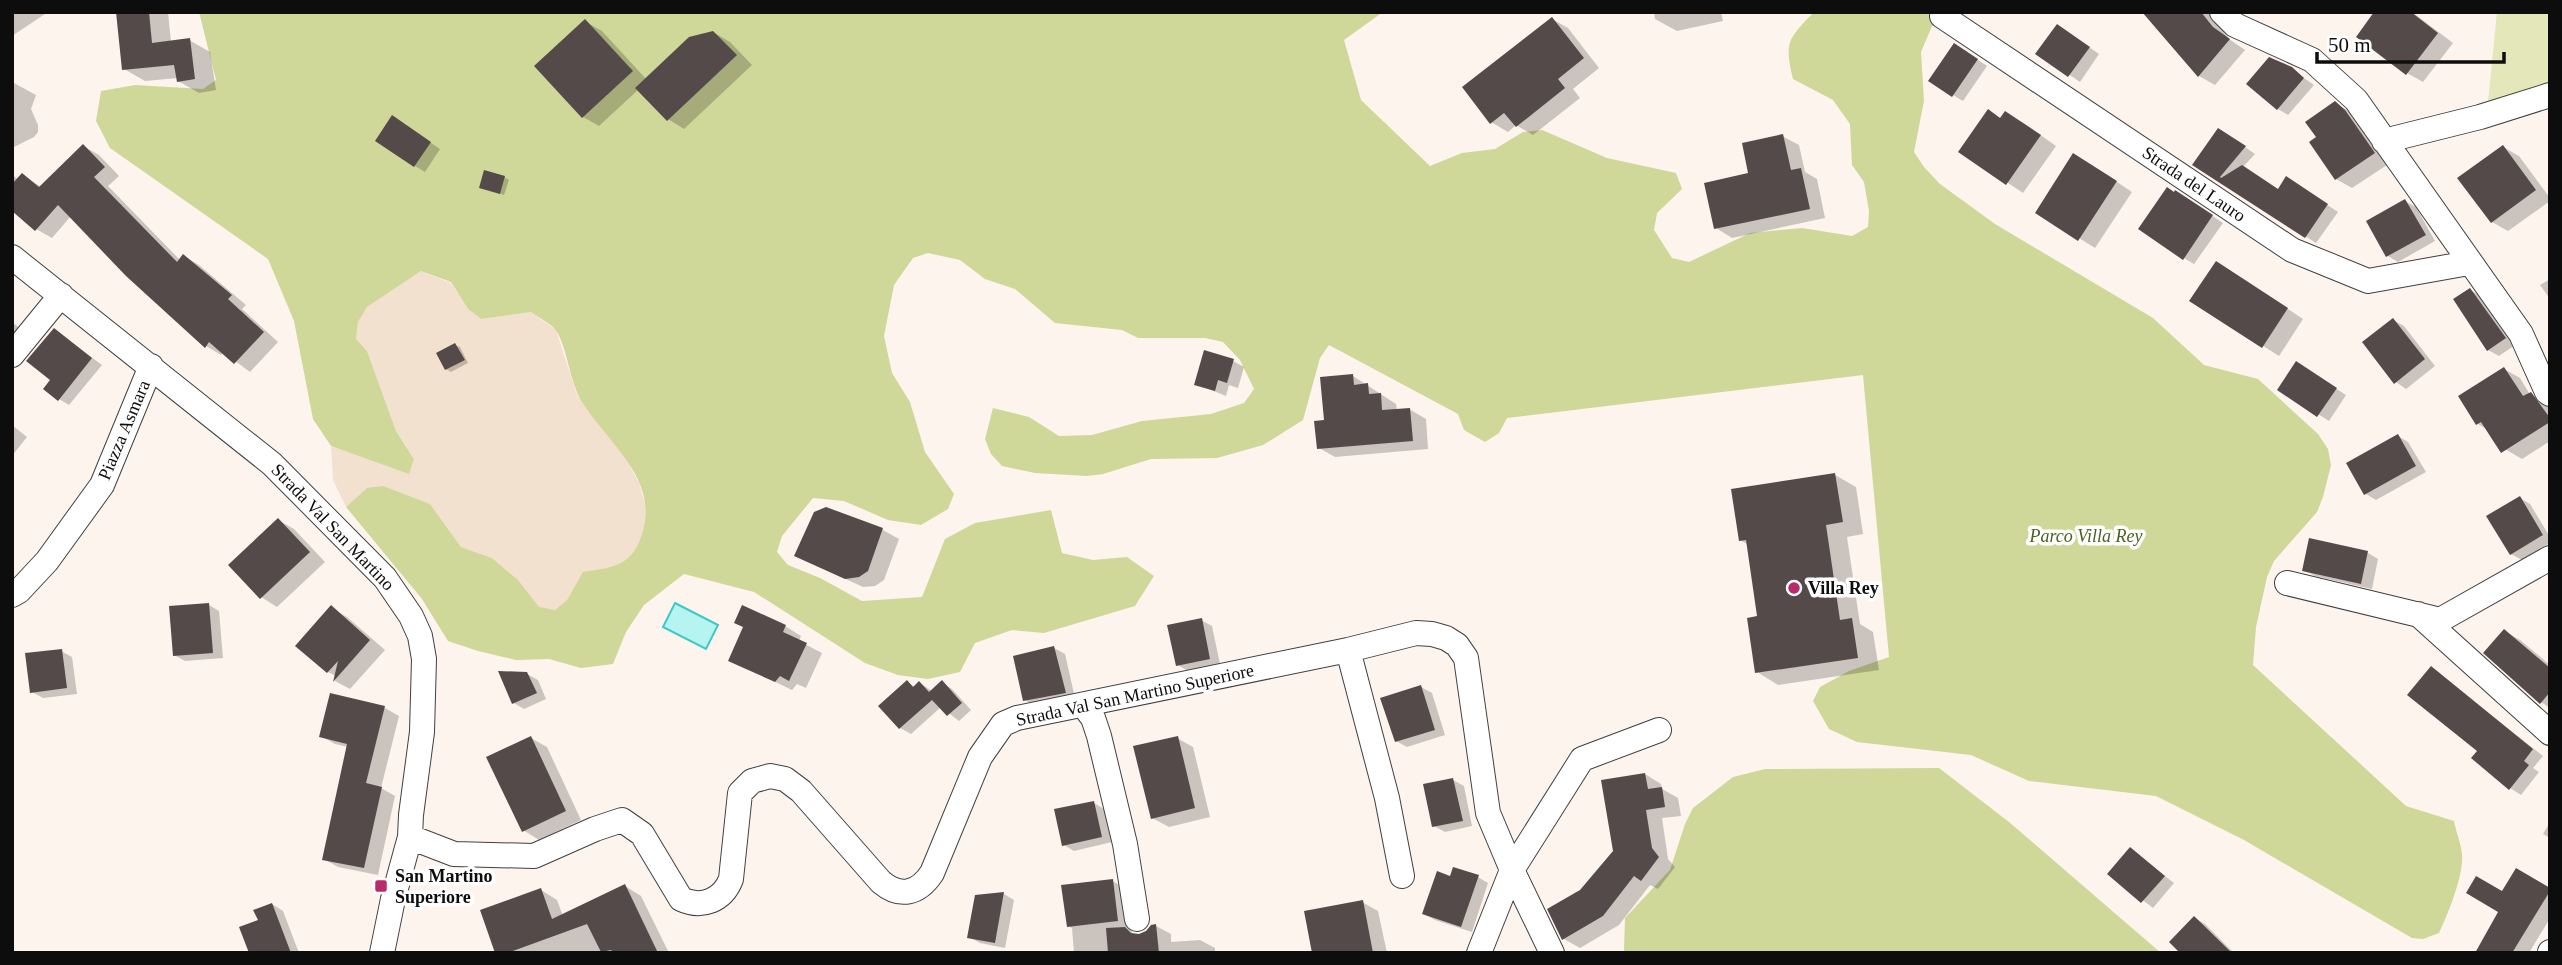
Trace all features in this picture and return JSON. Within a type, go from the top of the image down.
[{"type":"street","points":[[2221,12],[2235,25],[2312,60],[2356,100],[2521,334],[2550,394]]},
{"type":"street","name":"Strada del Lauro","points":[[1942,16],[2292,250],[2368,281],[2469,263]]},
{"type":"street","points":[[2384,141],[2480,117],[2550,95]]},
{"type":"street","name":"Strada Val San Martino","points":[[12,257],[272,464],[385,578],[411,616],[420,636],[424,659],[424,695],[410,837],[382,953]]},
{"type":"street","points":[[12,355],[61,295]]},
{"type":"street","name":"Piazza Asmara","points":[[12,594],[19,591],[47,561],[102,485],[151,366]]},
{"type":"street","points":[[2287,583],[2440,620],[2550,558]]},
{"type":"street","points":[[2418,614],[2550,733]]},
{"type":"street","name":"Strada Val San Martino Superiore","points":[[410,837],[454,854],[534,856],[595,828],[622,820],[642,834],[681,899],[691,904],[706,903],[721,895],[731,879],[740,793],[751,781],[770,776],[785,779],[801,791],[881,882],[891,890],[907,892],[925,884],[932,873],[980,757],[1003,724],[1017,718],[1348,650],[1416,633],[1432,634],[1457,645],[1466,659],[1488,813],[1552,953]]},
{"type":"street","points":[[1348,650],[1387,798],[1402,876]]},
{"type":"street","points":[[1083,705],[1100,736],[1125,844],[1137,919]]},
{"type":"street","points":[[1479,953],[1512,870],[1582,759],[1659,730]]},
{"type":"shaded area","points":[[421,271],[451,283],[468,309],[481,319],[531,312],[556,330],[576,392],[624,455],[639,483],[648,514],[640,543],[631,557],[616,566],[583,573],[567,600],[555,610],[539,608],[518,580],[492,558],[461,547],[430,504],[367,488],[346,507],[333,480],[331,446],[409,473],[414,458],[396,431],[367,351],[356,339],[358,322],[367,307]]},
{"type":"green space","name":"Parco Villa Rey","points":[[199,12],[1383,12],[1344,40],[1361,100],[1430,166],[1462,153],[1495,149],[1523,132],[1542,130],[1607,158],[1676,173],[1682,189],[1657,213],[1654,230],[1672,258],[1689,262],[1750,233],[1802,228],[1852,236],[1868,227],[1869,211],[1864,182],[1852,165],[1850,124],[1833,100],[1793,79],[1789,57],[1790,42],[1814,12],[1938,12],[1921,52],[1924,101],[1914,152],[1924,167],[1940,184],[1995,224],[2153,318],[2204,365],[2258,379],[2318,434],[2328,449],[2331,465],[2317,512],[2274,561],[2267,577],[2256,627],[2253,665],[2406,806],[2454,821],[2462,863],[2447,916],[2439,933],[2423,939],[2412,938],[2244,840],[2156,796],[2029,781],[1971,755],[1857,742],[1829,729],[1813,701],[1820,687],[1849,671],[1889,657],[1863,375],[1507,418],[1499,433],[1485,442],[1464,430],[1458,414],[1329,345],[1320,358],[1303,420],[1263,445],[1217,458],[1151,459],[1103,474],[1087,476],[1035,473],[1002,466],[991,454],[985,439],[993,408],[1029,417],[1059,436],[1092,435],[1142,421],[1211,414],[1244,403],[1254,389],[1240,360],[1223,342],[1205,338],[1138,338],[1122,330],[1055,323],[1015,289],[985,279],[960,260],[928,253],[913,258],[894,285],[884,336],[892,373],[910,402],[925,452],[954,494],[948,509],[921,525],[888,520],[844,501],[813,498],[782,536],[777,552],[788,565],[820,578],[862,601],[922,597],[945,539],[975,523],[1051,510],[1062,553],[1093,560],[1127,557],[1154,576],[1135,606],[1044,633],[1012,630],[975,643],[960,672],[928,679],[898,675],[865,663],[754,592],[684,574],[644,605],[626,632],[613,664],[581,668],[549,659],[516,660],[448,641],[422,599],[346,507],[367,488],[383,486],[430,504],[461,547],[492,558],[518,580],[539,607],[555,610],[567,600],[583,572],[621,563],[639,543],[646,512],[637,477],[582,402],[561,340],[552,326],[531,312],[481,319],[468,309],[451,282],[421,271],[367,307],[358,322],[356,339],[367,351],[396,431],[414,459],[409,474],[331,446],[313,419],[294,321],[268,259],[110,148],[96,121],[101,91],[135,85],[203,89],[216,80]]},
{"type":"green space","points":[[2497,12],[2550,12],[2550,86],[2488,102]]},
{"type":"green space","points":[[1939,768],[2009,822],[2161,953],[1626,953],[1624,950],[1625,918],[1670,870],[1693,808],[1733,777],[1765,769]]},
{"type":"water","points":[[675,603],[718,625],[706,649],[663,627]]},
{"type":"building","points":[[116,12],[149,12],[152,43],[190,38],[195,79],[177,82],[174,65],[122,70]]},
{"type":"building","points":[[2142,12],[2201,12],[2213,27],[2230,39],[2198,77]]},
{"type":"building","points":[[2374,12],[2411,12],[2438,33],[2406,75],[2356,37]]},
{"type":"building","points":[[1552,17],[1584,58],[1558,79],[1565,88],[1516,127],[1504,113],[1490,124],[1462,87]]},
{"type":"building","points":[[585,19],[633,71],[582,118],[534,66]]},
{"type":"building","points":[[2057,24],[2090,47],[2068,77],[2035,54]]},
{"type":"building","points":[[713,31],[737,55],[667,121],[635,88],[689,37]]},
{"type":"building","points":[[1954,43],[1978,59],[1952,97],[1928,81]]},
{"type":"building","points":[[2269,57],[2292,67],[2304,78],[2277,110],[2246,84]]},
{"type":"building","points":[[2335,101],[2345,110],[2375,153],[2335,180],[2309,142],[2316,137],[2305,122]]},
{"type":"building","points":[[1988,109],[2000,118],[2005,111],[2041,135],[2006,185],[1958,152]]},
{"type":"building","points":[[392,115],[431,142],[414,167],[375,141]]},
{"type":"building","points":[[2218,128],[2246,146],[2221,178],[2242,165],[2278,189],[2286,176],[2328,204],[2305,238],[2192,165]]},
{"type":"building","points":[[1783,134],[1791,170],[1801,168],[1810,209],[1714,229],[1704,183],[1748,173],[1742,143]]},
{"type":"building","points":[[83,144],[105,167],[94,177],[177,262],[183,254],[232,295],[228,299],[264,332],[234,364],[209,342],[205,348],[126,276],[58,205],[35,231],[12,211],[12,184],[22,173],[39,187]]},
{"type":"building","points":[[2503,145],[2536,190],[2491,223],[2457,178]]},
{"type":"building","points":[[2073,153],[2117,181],[2078,241],[2035,213]]},
{"type":"building","points":[[484,170],[505,176],[500,194],[479,188]]},
{"type":"building","points":[[2167,187],[2213,215],[2183,260],[2138,229]]},
{"type":"building","points":[[2405,199],[2426,235],[2386,257],[2366,221]]},
{"type":"building","points":[[2216,261],[2288,308],[2262,348],[2189,301]]},
{"type":"building","points":[[2470,288],[2506,338],[2487,351],[2453,299]]},
{"type":"building","points":[[2393,318],[2425,359],[2394,384],[2362,342]]},
{"type":"building","points":[[54,328],[92,358],[58,401],[43,389],[50,380],[26,361]]},
{"type":"building","points":[[455,343],[465,360],[445,370],[436,353]]},
{"type":"building","points":[[1204,350],[1234,359],[1227,383],[1218,380],[1215,391],[1194,385]]},
{"type":"building","points":[[2296,361],[2337,388],[2317,417],[2277,390]]},
{"type":"building","points":[[2504,367],[2523,396],[2531,392],[2550,418],[2550,422],[2501,453],[2481,422],[2476,425],[2458,396]]},
{"type":"building","points":[[1353,374],[1354,385],[1368,383],[1369,394],[1381,393],[1382,410],[1410,408],[1413,441],[1317,449],[1314,421],[1324,420],[1320,377]]},
{"type":"building","points":[[2398,434],[2416,466],[2364,495],[2346,463]]},
{"type":"building","name":"Villa Rey","points":[[1835,473],[1843,522],[1826,525],[1840,620],[1852,618],[1858,658],[1755,673],[1747,618],[1757,616],[1746,540],[1739,541],[1731,489]]},
{"type":"building","points":[[2520,496],[2543,535],[2510,555],[2486,516]]},
{"type":"building","points":[[826,507],[883,528],[868,571],[859,577],[845,579],[794,556],[814,512]]},
{"type":"building","points":[[278,518],[310,552],[260,599],[228,565]]},
{"type":"building","points":[[2309,538],[2368,551],[2361,584],[2302,571]]},
{"type":"building","points":[[209,603],[213,653],[173,656],[169,606]]},
{"type":"building","points":[[331,605],[370,640],[333,682],[338,661],[327,673],[295,646]]},
{"type":"building","points":[[742,605],[786,625],[783,632],[807,643],[789,681],[780,676],[775,682],[728,661],[743,627],[734,623]]},
{"type":"building","points":[[1202,618],[1210,659],[1176,666],[1167,625]]},
{"type":"building","points":[[2504,629],[2550,668],[2550,692],[2540,704],[2483,653]]},
{"type":"building","points":[[1054,646],[1066,693],[1023,701],[1013,656]]},
{"type":"building","points":[[62,649],[67,688],[30,693],[25,653]]},
{"type":"building","points":[[2431,666],[2533,749],[2524,761],[2529,765],[2509,790],[2471,758],[2477,751],[2407,695]]},
{"type":"building","points":[[498,671],[527,672],[537,693],[512,704]]},
{"type":"building","points":[[907,680],[913,687],[919,681],[929,692],[942,680],[962,703],[947,716],[932,700],[899,729],[878,706]]},
{"type":"building","points":[[1421,685],[1435,730],[1395,742],[1380,698]]},
{"type":"building","points":[[330,693],[385,706],[366,783],[382,787],[364,868],[322,860],[347,744],[319,737]]},
{"type":"building","points":[[531,736],[566,811],[522,832],[486,757]]},
{"type":"building","points":[[1178,736],[1195,808],[1151,819],[1133,746]]},
{"type":"building","points":[[1645,773],[1648,789],[1662,787],[1665,807],[1646,810],[1652,848],[1659,857],[1641,881],[1634,876],[1603,916],[1562,940],[1547,909],[1580,890],[1613,851],[1601,780]]},
{"type":"building","points":[[1453,778],[1463,821],[1432,827],[1423,784]]},
{"type":"building","points":[[1094,801],[1102,837],[1062,846],[1054,809]]},
{"type":"building","points":[[2130,847],[2165,876],[2141,903],[2107,874]]},
{"type":"building","points":[[1453,867],[1479,875],[1461,927],[1422,914],[1437,871],[1450,876]]},
{"type":"building","points":[[2516,868],[2550,888],[2550,891],[2512,953],[2475,953],[2498,912],[2466,893],[2476,876],[2502,891]]},
{"type":"building","points":[[1113,879],[1118,921],[1067,927],[1061,885]]},
{"type":"building","points":[[625,884],[658,953],[613,953],[611,950],[601,952],[587,924],[507,953],[495,953],[480,910],[541,888],[552,919]]},
{"type":"building","points":[[1004,892],[995,943],[967,938],[975,895]]},
{"type":"building","points":[[1363,900],[1373,953],[1312,953],[1304,911]]},
{"type":"building","points":[[272,903],[291,953],[249,953],[239,927],[258,920],[253,910]]},
{"type":"building","points":[[2194,916],[2232,953],[2180,953],[2169,942]]},
{"type":"building","points":[[1156,924],[1159,953],[1108,953],[1106,928],[1125,927],[1131,933],[1139,934]]},
{"type":"place","name":"Villa Rey","points":[[1794,588]]},
{"type":"place","name":"San Martino Superiore","points":[[381,886]]}]
